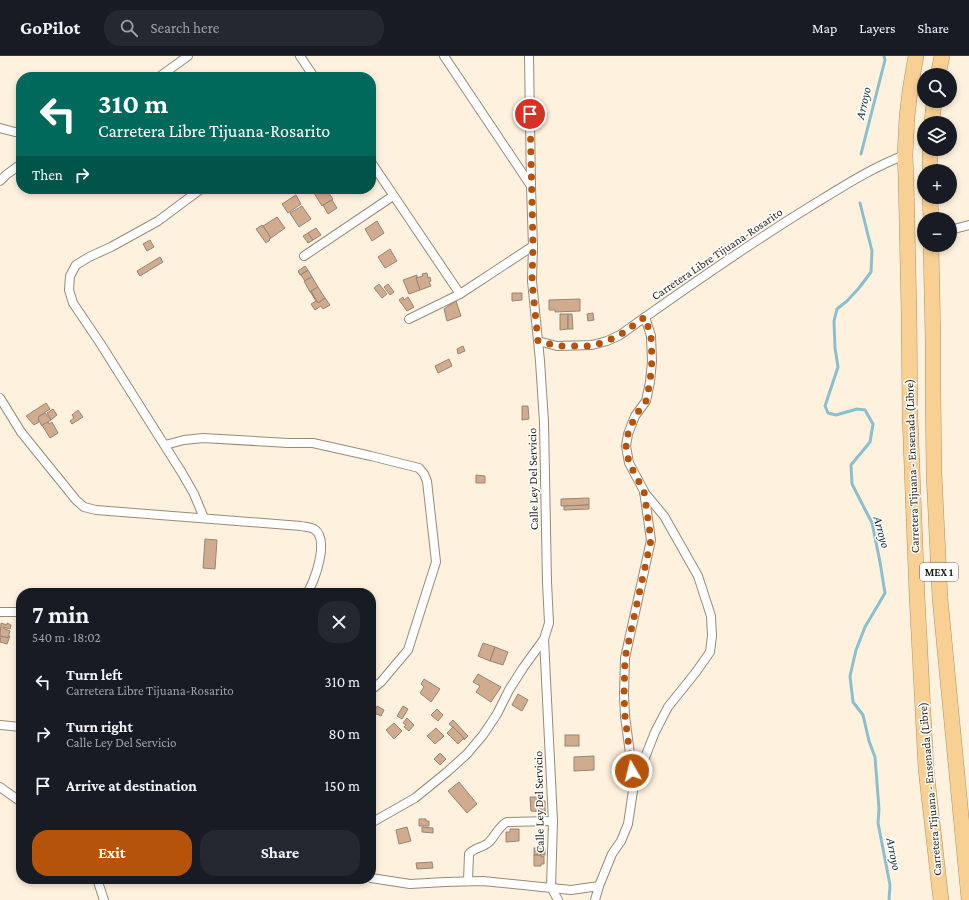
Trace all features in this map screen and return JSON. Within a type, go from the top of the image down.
[{"type":"highway","name":"Carretera Tijuana - Ensenada (Libre)","points":[[916,56],[907,117],[905,155],[910,423],[926,769],[941,900]]},
{"type":"highway","points":[[939,68],[942,56]]},
{"type":"highway","name":"Carretera Tijuana - Ensenada (Libre)","points":[[931,252],[934,473],[940,598],[969,899]]},
{"type":"street","points":[[166,72],[188,56]]},
{"type":"street","points":[[300,56],[311,72]]},
{"type":"street","points":[[444,56],[531,187]]},
{"type":"street","name":"Calle Ley Del Servicio","points":[[529,56],[533,246],[532,281],[544,422],[549,624],[544,639],[553,821],[551,887]]},
{"type":"street","points":[[0,128],[16,132]]},
{"type":"street","name":"Carretera Libre Tijuana-Rosarito","points":[[538,341],[557,346],[592,346],[620,335],[738,252],[802,211],[867,172],[888,161],[905,155]]},
{"type":"street","points":[[0,181],[16,168]]},
{"type":"street","points":[[376,170],[460,294]]},
{"type":"street","points":[[194,194],[158,220],[76,265],[70,276],[69,290],[73,303],[182,473],[194,494],[204,518]]},
{"type":"street","points":[[304,256],[393,196]]},
{"type":"street","points":[[957,228],[969,224]]},
{"type":"street","points":[[409,320],[460,294],[533,246]]},
{"type":"street","points":[[595,900],[612,854],[621,841],[628,824],[634,784],[655,732],[668,707],[710,652],[712,636],[711,616],[698,576],[664,516],[644,491],[629,463],[626,446],[628,434],[635,416],[646,401],[650,382],[652,360],[651,336],[645,317]]},
{"type":"street","points":[[0,398],[21,432],[76,500],[84,507],[96,510],[302,526],[314,529],[319,535],[321,543],[320,559],[310,588]]},
{"type":"street","points":[[165,445],[184,440],[202,438],[313,443],[419,468],[427,481],[436,562],[408,650],[376,686]]},
{"type":"street","points":[[634,784],[625,716],[625,658],[651,540],[644,491]]},
{"type":"street","points":[[0,612],[16,612]]},
{"type":"street","points":[[376,820],[415,798],[467,754],[483,736],[497,714],[509,690],[544,639]]},
{"type":"street","points":[[0,725],[16,727]]},
{"type":"street","points":[[0,787],[16,798]]},
{"type":"street","points":[[468,881],[469,854],[487,844],[507,822],[553,821]]},
{"type":"street","points":[[376,879],[410,884],[483,881],[571,890],[599,886]]},
{"type":"street","points":[[99,884],[104,900]]},
{"type":"street","points":[[551,887],[558,900]]},
{"type":"building","points":[[315,194],[330,194],[333,199],[322,206]]},
{"type":"building","points":[[296,195],[301,204],[288,213],[282,204]]},
{"type":"building","points":[[332,200],[337,208],[328,214],[323,205]]},
{"type":"building","points":[[302,206],[311,219],[299,227],[290,213]]},
{"type":"building","points":[[277,217],[285,228],[271,238],[263,226]]},
{"type":"building","points":[[377,221],[384,233],[372,241],[365,229]]},
{"type":"building","points":[[262,225],[271,238],[266,243],[256,229]]},
{"type":"building","points":[[316,228],[321,235],[313,240],[308,233]]},
{"type":"building","points":[[308,233],[313,240],[308,243],[303,236]]},
{"type":"building","points":[[150,240],[154,247],[147,251],[143,244]]},
{"type":"building","points":[[390,249],[397,261],[385,268],[378,257]]},
{"type":"building","points":[[160,257],[163,262],[140,276],[137,271]]},
{"type":"building","points":[[305,266],[308,270],[300,275],[298,271]]},
{"type":"building","points":[[308,270],[312,277],[305,281],[301,275]]},
{"type":"building","points":[[427,273],[428,278],[430,277],[431,281],[429,282],[431,286],[420,290],[416,278]]},
{"type":"building","points":[[417,275],[416,278],[420,290],[409,294],[403,280]]},
{"type":"building","points":[[312,277],[318,287],[310,292],[304,281]]},
{"type":"building","points":[[379,284],[387,294],[382,298],[374,288]]},
{"type":"building","points":[[388,284],[394,292],[390,295],[384,287]]},
{"type":"building","points":[[318,287],[325,298],[318,303],[311,291]]},
{"type":"building","points":[[311,292],[318,303],[325,298],[330,305],[323,309],[321,306],[315,310],[311,304],[316,301]]},
{"type":"building","points":[[512,293],[522,293],[522,300],[512,301]]},
{"type":"building","points":[[403,297],[404,300],[408,297],[414,307],[407,311],[399,300]]},
{"type":"building","points":[[580,299],[580,311],[555,312],[555,310],[549,310],[549,300]]},
{"type":"building","points":[[456,301],[461,316],[447,321],[444,309]]},
{"type":"building","points":[[593,313],[594,320],[588,321],[587,314]]},
{"type":"building","points":[[560,314],[568,314],[568,329],[560,330]]},
{"type":"building","points":[[568,314],[572,314],[573,329],[568,329]]},
{"type":"building","points":[[463,346],[465,351],[458,354],[457,349]]},
{"type":"building","points":[[449,359],[452,366],[438,373],[435,366]]},
{"type":"building","points":[[46,403],[50,409],[38,417],[39,422],[34,425],[26,416]]},
{"type":"building","points":[[522,406],[528,406],[529,419],[522,420]]},
{"type":"building","points":[[53,409],[57,415],[51,420],[47,413]]},
{"type":"building","points":[[78,410],[83,417],[72,424],[70,421],[74,418],[72,415]]},
{"type":"building","points":[[45,413],[51,420],[42,426],[38,417]]},
{"type":"building","points":[[48,422],[49,424],[52,422],[58,433],[50,438],[42,425]]},
{"type":"building","points":[[476,475],[485,476],[485,483],[476,483]]},
{"type":"building","points":[[589,498],[589,505],[561,506],[561,499]]},
{"type":"building","points":[[589,505],[589,509],[564,510],[564,506]]},
{"type":"building","points":[[205,539],[217,540],[215,569],[203,568]]},
{"type":"building","points":[[1,623],[11,625],[10,629],[3,627],[10,631],[8,638],[0,636]]},
{"type":"building","points":[[1,636],[8,638],[8,636],[10,636],[7,644],[0,642]]},
{"type":"building","points":[[483,643],[495,647],[490,661],[478,656]]},
{"type":"building","points":[[495,647],[508,652],[503,665],[490,661]]},
{"type":"building","points":[[478,674],[501,687],[491,702],[476,692],[480,686],[473,682]]},
{"type":"building","points":[[424,679],[440,689],[431,702],[420,693],[424,687],[421,684]]},
{"type":"building","points":[[518,694],[528,700],[522,711],[512,705]]},
{"type":"building","points":[[377,706],[384,710],[381,716],[376,714]]},
{"type":"building","points":[[403,706],[408,709],[402,719],[397,716]]},
{"type":"building","points":[[437,709],[443,715],[438,721],[431,715]]},
{"type":"building","points":[[407,718],[414,725],[409,731],[404,727],[406,725],[403,723]]},
{"type":"building","points":[[453,720],[468,736],[464,740],[464,738],[449,724]]},
{"type":"building","points":[[394,723],[402,731],[394,739],[386,730]]},
{"type":"building","points":[[453,727],[464,738],[458,744],[447,733]]},
{"type":"building","points":[[436,728],[444,736],[435,744],[427,736]]},
{"type":"building","points":[[565,735],[579,735],[579,746],[565,746]]},
{"type":"building","points":[[440,753],[446,759],[440,765],[434,759]]},
{"type":"building","points":[[594,756],[594,770],[574,771],[574,757]]},
{"type":"building","points":[[459,782],[477,804],[467,813],[448,791]]},
{"type":"building","points":[[530,797],[537,797],[540,801],[545,801],[545,812],[531,811]]},
{"type":"building","points":[[419,819],[426,819],[426,821],[429,821],[429,826],[419,826]]},
{"type":"building","points":[[407,827],[411,841],[399,844],[396,830]]},
{"type":"building","points":[[422,827],[433,828],[433,833],[422,832]]},
{"type":"building","points":[[510,829],[519,829],[519,841],[506,842],[506,832],[510,832]]},
{"type":"building","points":[[534,848],[545,848],[545,855],[534,855]]},
{"type":"building","points":[[534,855],[541,855],[541,857],[544,856],[544,864],[541,864],[541,866],[534,866]]},
{"type":"building","points":[[432,862],[433,868],[417,869],[416,863]]},
{"type":"waterway","name":"Arroyo","points":[[861,154],[885,60],[884,56]]},
{"type":"waterway","name":"Arroyo","points":[[860,203],[872,251],[871,272],[859,288],[837,309],[834,321],[835,348],[838,367],[825,406],[828,413],[836,415],[857,409],[865,410],[873,424],[870,442],[851,465],[852,484],[872,523],[885,593],[865,627],[856,650],[850,676],[853,702],[863,715],[869,741],[875,757],[879,809],[878,823],[890,885],[889,900]]},
{"type":"route","points":[[530,114],[533,246],[532,281],[538,341],[557,346],[592,346],[620,335],[645,317],[651,336],[652,360],[650,382],[646,401],[635,416],[628,434],[626,446],[629,463],[644,491],[651,540],[625,658],[625,716],[632,771]]}]
